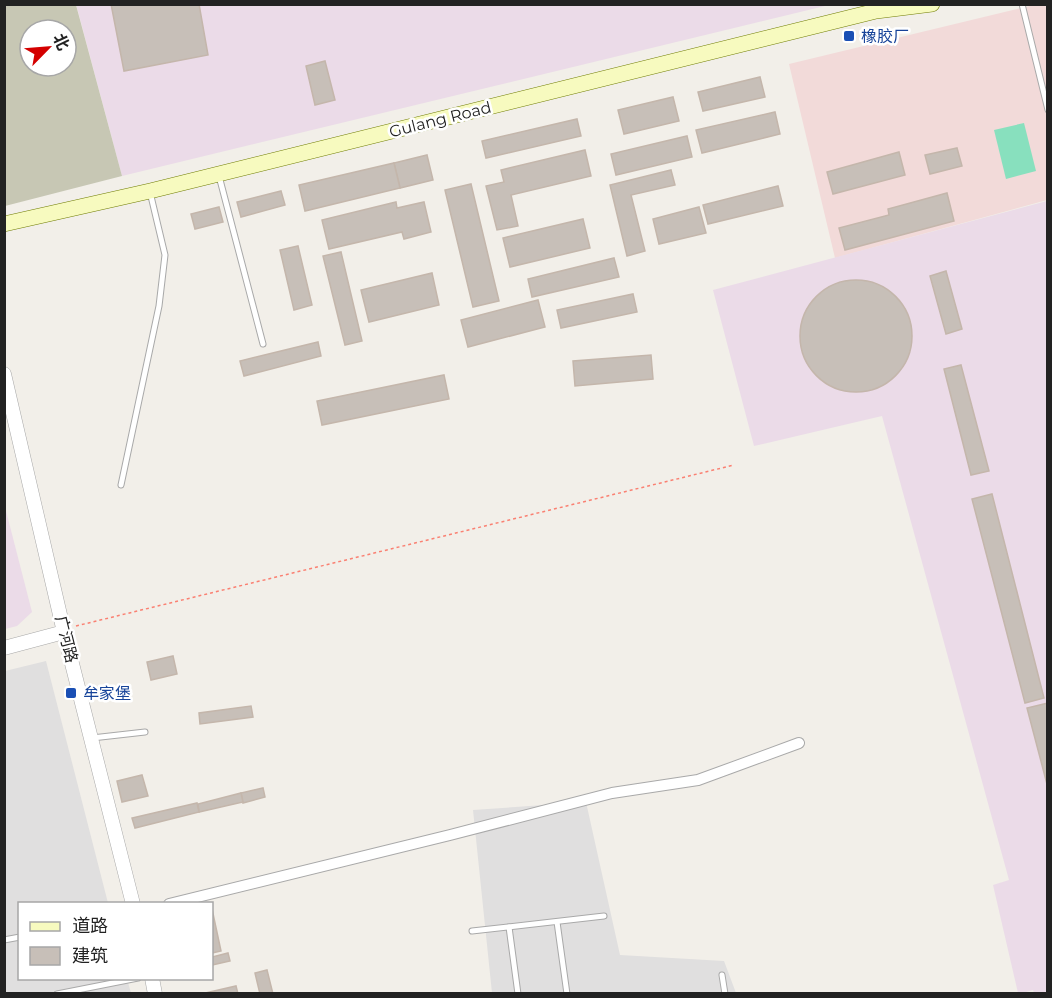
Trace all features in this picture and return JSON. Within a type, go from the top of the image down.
[{"type":"main road","name":"Gulang Road","points":[[4,224],[150,191],[882,8],[932,4]]},
{"type":"street","name":"广河路","points":[[4,374],[64,632],[133,902]]},
{"type":"street","points":[[4,648],[64,632]]},
{"type":"street","points":[[173,902],[439,838],[612,793],[698,780],[799,743]]},
{"type":"lane","points":[[1022,4],[1047,111]]},
{"type":"lane","points":[[219,174],[263,344]]},
{"type":"lane","points":[[121,484],[159,306],[165,255],[150,191]]},
{"type":"lane","points":[[92,738],[145,732]]},
{"type":"lane","points":[[472,931],[604,916]]},
{"type":"lane","points":[[557,922],[567,993]]},
{"type":"lane","points":[[509,927],[518,993]]},
{"type":"lane","points":[[722,975],[725,993]]},
{"type":"lane","points":[[57,993],[127,980]]},
{"type":"path","points":[[64,632],[77,625],[734,465]]},
{"type":"shaded area","points":[[5,4],[76,5],[122,176],[5,206]]},
{"type":"shaded area","points":[[76,4],[829,5],[122,176]]},
{"type":"shaded area","points":[[1034,5],[1047,5],[1047,200],[835,258],[789,64]]},
{"type":"shaded area","points":[[1047,201],[1047,993],[1034,993],[1033,990],[1018,993],[993,885],[1009,880],[882,416],[754,446],[713,290]]},
{"type":"shaded area","points":[[4,503],[32,612],[17,626],[5,629]]},
{"type":"shaded area","points":[[46,661],[108,902],[18,902],[18,980],[127,980],[131,993],[5,994],[5,671]]},
{"type":"shaded area","points":[[586,802],[620,955],[724,961],[736,993],[492,993],[473,810]]},
{"type":"green space","points":[[1024,123],[1036,171],[1006,179],[994,130]]},
{"type":"building","points":[[111,4],[199,4],[208,55],[124,71]]},
{"type":"building","points":[[325,61],[335,100],[315,105],[306,66]]},
{"type":"building","points":[[760,77],[765,97],[703,111],[698,92]]},
{"type":"building","points":[[673,97],[679,121],[624,134],[618,110]]},
{"type":"building","points":[[775,112],[780,134],[702,153],[696,130]]},
{"type":"building","points":[[577,119],[581,136],[486,158],[482,141]]},
{"type":"building","points":[[687,136],[692,157],[616,175],[611,154]]},
{"type":"building","points":[[957,148],[962,166],[930,174],[925,155]]},
{"type":"building","points":[[585,150],[591,176],[511,195],[518,226],[497,230],[486,186],[504,182],[501,170]]},
{"type":"building","points":[[899,152],[905,175],[833,194],[827,172]]},
{"type":"building","points":[[427,155],[433,180],[400,188],[394,163]]},
{"type":"building","points":[[394,163],[400,188],[305,211],[299,185]]},
{"type":"building","points":[[671,170],[675,185],[631,195],[645,251],[627,256],[610,185]]},
{"type":"building","points":[[471,184],[499,301],[473,307],[445,190]]},
{"type":"building","points":[[778,186],[783,206],[708,224],[703,205]]},
{"type":"building","points":[[281,191],[285,205],[241,217],[237,202]]},
{"type":"building","points":[[947,193],[954,221],[845,250],[839,228],[889,215],[888,209]]},
{"type":"building","points":[[396,202],[397,208],[424,202],[431,232],[404,239],[402,232],[329,249],[322,220]]},
{"type":"building","points":[[219,207],[223,222],[195,229],[191,214]]},
{"type":"building","points":[[699,207],[706,233],[659,244],[653,219]]},
{"type":"building","points":[[583,219],[590,248],[510,267],[503,238]]},
{"type":"building","points":[[298,246],[312,305],[294,310],[280,250]]},
{"type":"building","points":[[341,252],[362,341],[345,345],[323,256]]},
{"type":"building","points":[[614,258],[619,277],[532,297],[528,279]]},
{"type":"building","points":[[946,271],[962,329],[946,334],[930,276]]},
{"type":"building","points":[[432,273],[439,305],[369,322],[361,290]]},
{"type":"building","points":[[856,280],[877,284],[895,297],[908,315],[912,336],[908,357],[895,375],[877,388],[856,392],[835,388],[817,375],[804,357],[800,336],[804,315],[817,297],[835,284]]},
{"type":"building","points":[[633,294],[637,312],[561,328],[557,310]]},
{"type":"building","points":[[538,300],[545,327],[468,347],[461,320]]},
{"type":"building","points":[[318,342],[321,356],[244,376],[240,361]]},
{"type":"building","points":[[651,355],[653,379],[575,386],[573,361]]},
{"type":"building","points":[[961,365],[989,471],[971,475],[944,369]]},
{"type":"building","points":[[444,375],[449,399],[322,425],[317,401]]},
{"type":"building","points":[[992,494],[1044,698],[1025,703],[972,499]]},
{"type":"building","points":[[173,656],[177,674],[151,680],[147,662]]},
{"type":"building","points":[[1048,703],[1048,788],[1027,708]]},
{"type":"building","points":[[251,706],[253,717],[200,724],[199,713]]},
{"type":"building","points":[[142,775],[148,796],[122,802],[117,781]]},
{"type":"building","points":[[263,788],[265,797],[243,803],[241,793]]},
{"type":"building","points":[[241,793],[243,802],[199,812],[198,804]]},
{"type":"building","points":[[197,803],[199,812],[135,828],[132,818]]},
{"type":"building","points":[[213,914],[221,951],[213,953]]},
{"type":"building","points":[[228,953],[230,961],[213,965],[213,957]]},
{"type":"building","points":[[267,970],[273,994],[260,994],[255,973]]},
{"type":"building","points":[[236,986],[238,994],[201,994]]},
{"type":"place","name":"橡胶厂","points":[[849,36]]},
{"type":"place","name":"牟家堡","points":[[71,693]]}]
